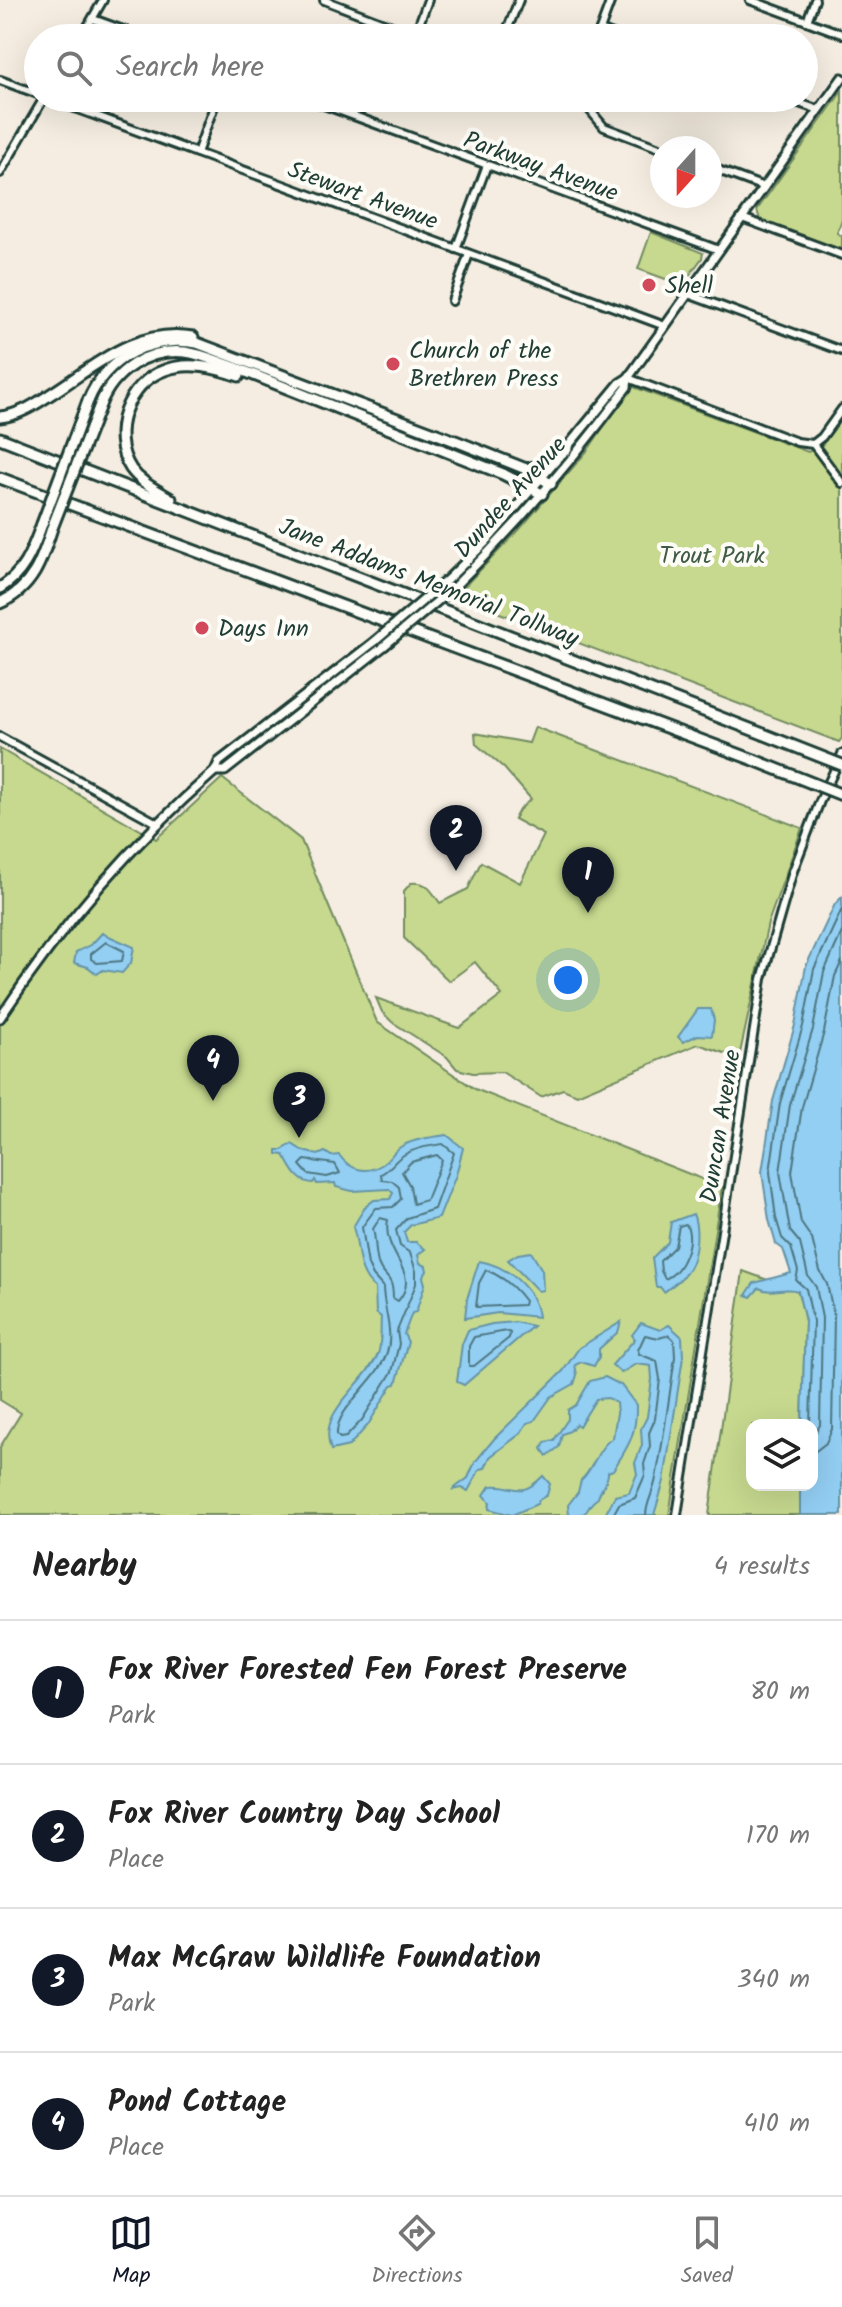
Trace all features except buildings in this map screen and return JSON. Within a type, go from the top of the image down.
[{"type":"highway","points":[[0,417],[28,410],[128,345],[145,338],[172,334],[190,336],[209,341],[247,360]]},
{"type":"highway","points":[[0,603],[16,594],[35,575],[47,526],[88,401],[99,380],[113,365],[134,351],[156,343],[197,343],[247,360],[526,469],[551,484]]},
{"type":"highway","points":[[0,588],[15,578],[25,565],[47,526],[113,382],[128,367],[151,355],[174,351],[200,355],[538,491]]},
{"type":"highway","points":[[204,516],[150,486],[138,477],[128,462],[122,439],[123,418],[131,398],[143,383],[166,369],[201,366],[322,403]]},
{"type":"highway","name":"Jane Addams Memorial Tollway","points":[[0,438],[842,765]]},
{"type":"highway","points":[[526,469],[550,463],[567,449]]},
{"type":"highway","points":[[0,478],[842,795]]},
{"type":"highway","points":[[0,485],[100,516]]},
{"type":"main road","name":"Dundee Avenue","points":[[819,110],[842,78]]},
{"type":"main road","name":"Dundee Avenue","points":[[215,771],[225,771],[453,588],[538,491],[541,478],[620,383],[628,378],[818,112]]},
{"type":"main road","name":"Dundee Avenue","points":[[0,1018],[64,932],[157,823],[215,771],[229,753],[374,642],[447,580],[538,491],[551,484],[627,387],[628,378]]},
{"type":"street","points":[[90,24],[103,0]]},
{"type":"street","points":[[324,0],[337,2],[389,24]]},
{"type":"street","points":[[419,24],[428,0]]},
{"type":"street","points":[[510,24],[519,0]]},
{"type":"street","points":[[602,24],[611,0]]},
{"type":"street","points":[[750,0],[815,24]]},
{"type":"street","points":[[807,21],[815,0]]},
{"type":"street","points":[[93,19],[107,24]]},
{"type":"street","points":[[818,25],[842,34]]},
{"type":"street","points":[[0,80],[24,89]]},
{"type":"street","points":[[0,173],[37,112]]},
{"type":"street","name":"Stewart Avenue","points":[[84,112],[665,326]]},
{"type":"street","points":[[197,153],[212,112]]},
{"type":"street","name":"Parkway Avenue","points":[[343,112],[719,250]]},
{"type":"street","points":[[591,112],[612,131],[650,145]]},
{"type":"street","points":[[456,249],[487,165]]},
{"type":"street","points":[[722,171],[764,187]]},
{"type":"street","points":[[742,218],[842,255]]},
{"type":"street","points":[[452,301],[469,254]]},
{"type":"street","points":[[688,294],[842,351]]},
{"type":"street","points":[[628,378],[801,443],[813,444],[820,440],[842,409]]},
{"type":"street","points":[[813,444],[842,483]]},
{"type":"street","points":[[0,737],[157,823]]},
{"type":"street","name":"Duncan Avenue","points":[[677,1515],[762,979],[793,871],[842,754]]},
{"type":"green space","points":[[842,91],[842,219],[837,233],[842,236],[842,250],[760,220],[757,210]]},
{"type":"green space","points":[[651,232],[703,253],[682,285],[638,269]]},
{"type":"green space","name":"Trout Park","points":[[631,386],[808,452],[822,445],[842,418],[842,738],[839,742],[455,596],[519,530],[588,450]]},
{"type":"green space","points":[[535,727],[802,828],[768,923],[739,1058],[698,1044],[577,1095],[563,1089],[541,1097],[502,1072],[473,1073],[457,1069],[447,1057],[392,1022],[382,1012],[376,998],[459,1028],[502,995],[475,962],[449,981],[404,938],[404,891],[411,883],[421,884],[440,903],[468,889],[481,862],[520,883],[544,835],[514,819],[531,799],[504,768],[476,744],[475,733],[529,743]]},
{"type":"green space","points":[[0,749],[156,839],[222,778],[301,840],[377,1022],[475,1089],[722,1187],[669,1515],[0,1515],[0,1447],[21,1413],[0,1400]]},
{"type":"green space","points":[[743,1271],[798,1291],[805,1321],[802,1419],[746,1419],[746,1491],[800,1491],[800,1515],[709,1515]]},
{"type":"water","points":[[842,897],[842,1515],[800,1515],[800,1491],[818,1491],[818,1419],[802,1419],[805,1321],[798,1291],[759,1288],[751,1297],[746,1295],[754,1283],[791,1273],[783,1249],[776,1244],[769,1220],[762,1172],[773,1101],[795,1025],[806,966],[835,904]]},
{"type":"water","points":[[102,933],[134,947],[131,963],[122,973],[103,970],[97,974],[88,967],[74,963],[76,952],[91,945]]},
{"type":"water","points":[[698,1009],[711,1009],[714,1020],[712,1036],[698,1035],[683,1042],[678,1037]]},
{"type":"water","points":[[447,1135],[463,1148],[439,1218],[411,1225],[404,1232],[407,1242],[416,1242],[425,1249],[418,1255],[427,1271],[416,1312],[412,1313],[404,1334],[408,1342],[396,1384],[392,1385],[368,1425],[349,1446],[331,1450],[328,1436],[330,1423],[371,1366],[380,1346],[381,1317],[376,1313],[375,1288],[362,1268],[353,1227],[365,1207],[374,1200],[390,1199],[393,1193],[389,1189],[352,1191],[336,1187],[335,1183],[307,1182],[298,1177],[284,1155],[277,1154],[277,1150],[292,1144],[318,1155],[325,1152],[331,1156],[339,1155],[353,1167],[365,1170],[383,1164],[396,1150],[407,1144]]},
{"type":"water","points":[[693,1214],[696,1242],[691,1264],[683,1276],[664,1292],[656,1287],[652,1258],[668,1242],[671,1222]]},
{"type":"water","points":[[531,1252],[542,1270],[543,1290],[538,1291],[508,1260]]},
{"type":"water","points":[[479,1261],[499,1267],[518,1280],[536,1306],[538,1317],[498,1313],[465,1318],[467,1299]]},
{"type":"water","points":[[515,1322],[533,1326],[464,1385],[457,1382],[462,1344],[468,1330]]},
{"type":"water","points":[[621,1322],[618,1332],[599,1349],[594,1366],[581,1362],[575,1365],[577,1375],[574,1384],[551,1397],[534,1421],[527,1423],[520,1434],[490,1457],[468,1491],[462,1488],[452,1490],[468,1478],[475,1462],[494,1439],[563,1371],[579,1348]]},
{"type":"water","points":[[641,1323],[660,1330],[669,1325],[682,1337],[683,1357],[664,1481],[654,1515],[605,1515],[615,1496],[629,1493],[637,1474],[635,1463],[642,1445],[641,1429],[647,1417],[651,1366],[636,1364],[621,1373],[612,1365],[635,1339],[632,1335]]},
{"type":"water","points":[[605,1377],[621,1385],[636,1405],[633,1433],[613,1470],[608,1472],[598,1498],[586,1513],[569,1515],[568,1505],[578,1492],[581,1480],[603,1447],[613,1438],[616,1403],[608,1398],[596,1399],[579,1426],[576,1424],[562,1434],[559,1447],[547,1456],[542,1449],[545,1442],[554,1440],[568,1419],[568,1410],[576,1405],[590,1381]]},
{"type":"water","points":[[543,1476],[550,1484],[547,1495],[537,1504],[512,1515],[489,1509],[490,1502],[484,1495],[490,1486],[528,1488]]},
{"type":"place","name":"Shell","points":[[649,285]]},
{"type":"place","name":"Church of the Brethren Press","points":[[393,364]]},
{"type":"place","name":"Days Inn","points":[[202,628]]},
{"type":"place","name":"Fox River Country Day School","points":[[456,871]]},
{"type":"place","name":"Fox River Forested Fen Forest Preserve","points":[[588,913]]},
{"type":"place","name":"Pond Cottage","points":[[213,1101]]},
{"type":"place","name":"Max McGraw Wildlife Foundation","points":[[299,1138]]}]
